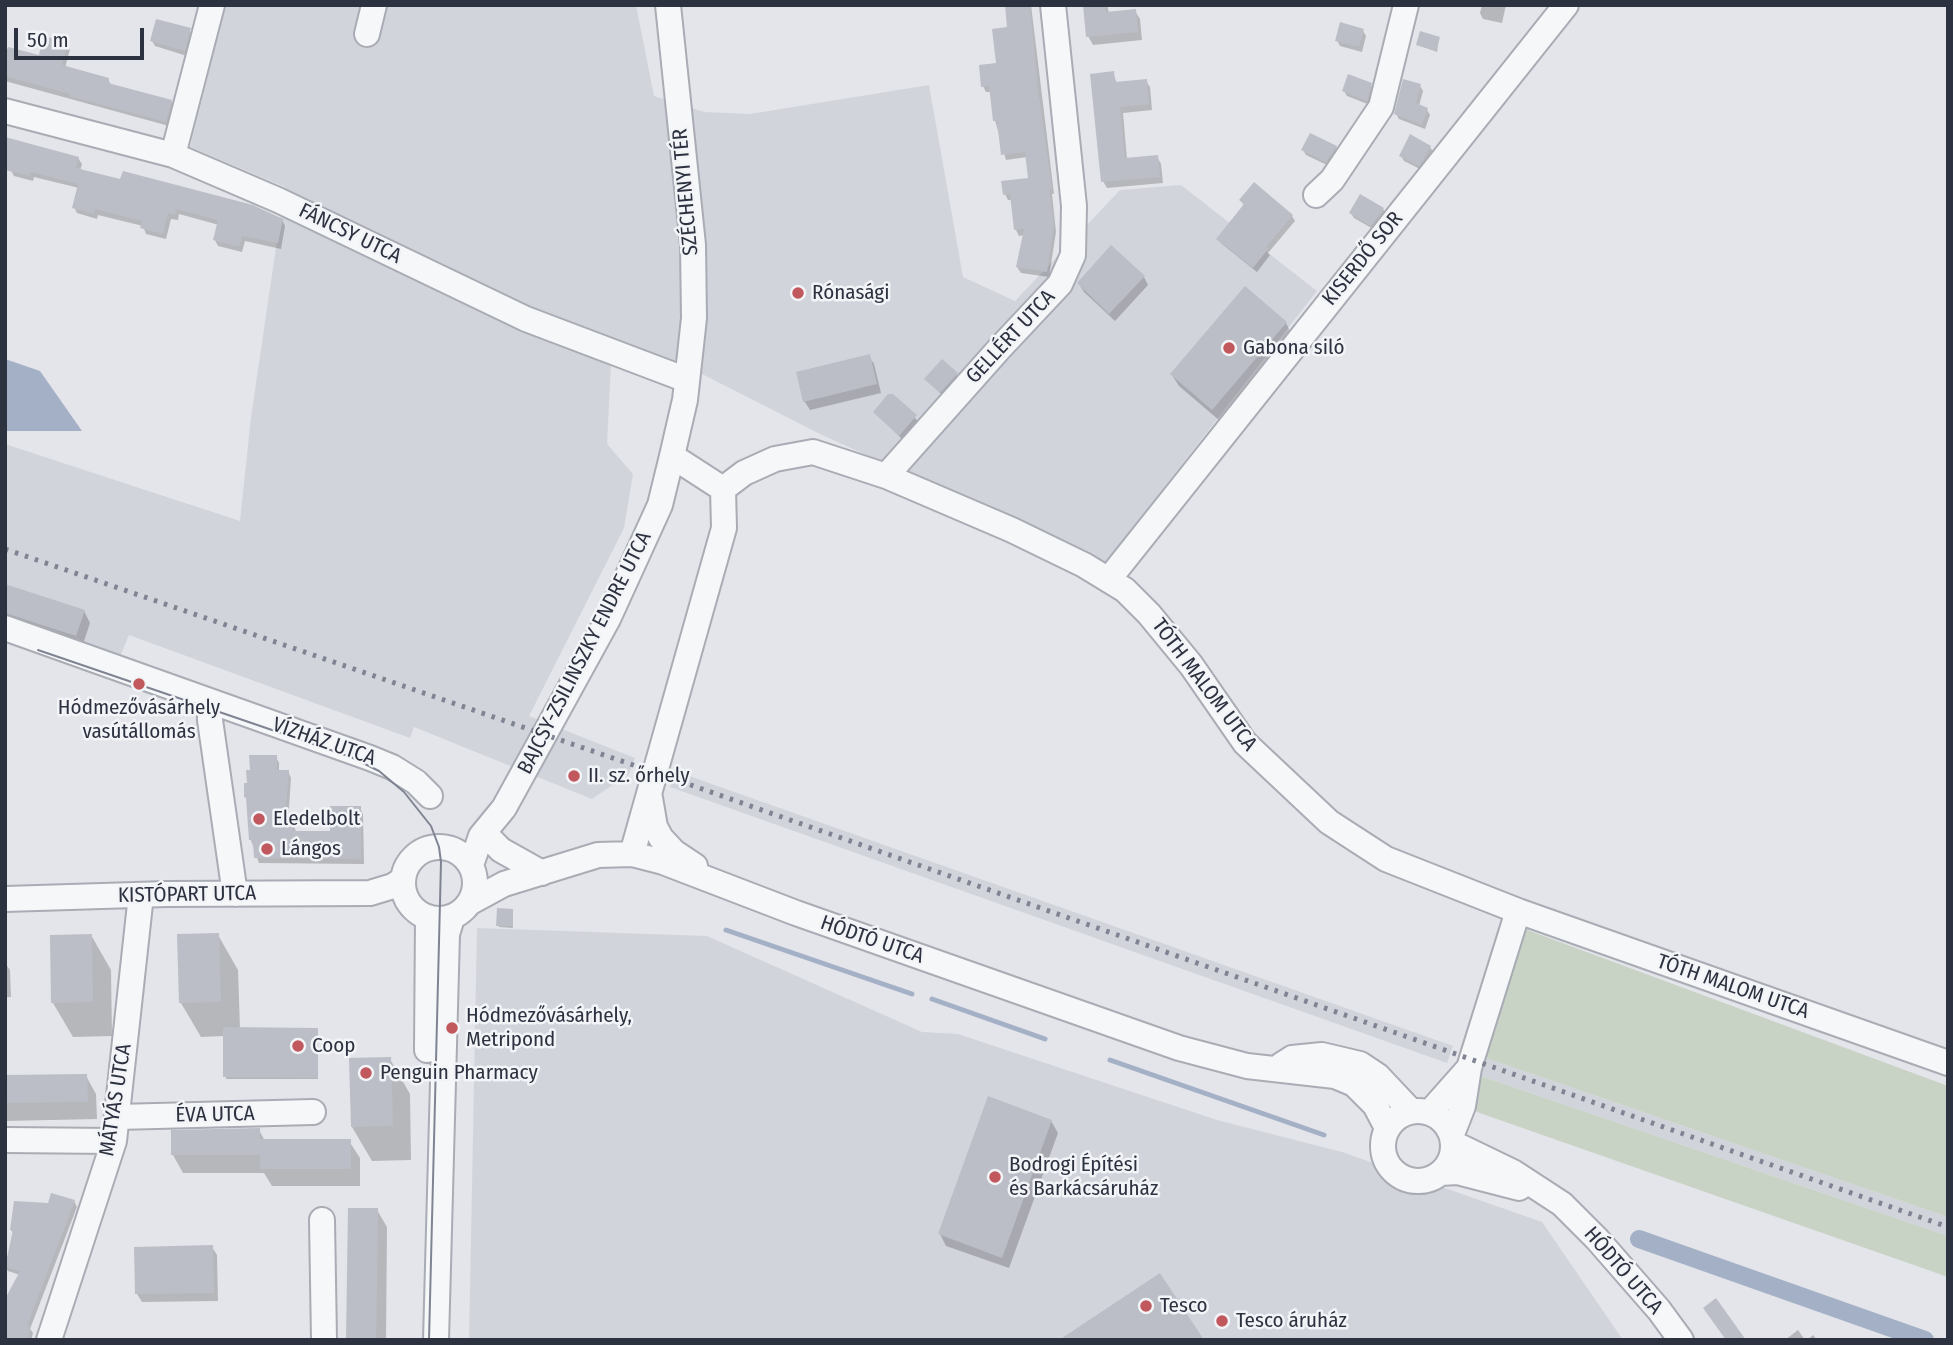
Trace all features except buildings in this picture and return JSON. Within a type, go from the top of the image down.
[{"type":"street","points":[[173,156],[212,5]]},
{"type":"street","points":[[367,34],[374,5]]},
{"type":"street","name":"SZÉCHENYI TÉR","points":[[668,5],[693,245],[694,318],[687,380]]},
{"type":"street","name":"GELLÉRT UTCA","points":[[886,476],[1060,284],[1073,255],[1074,206],[1053,5]]},
{"type":"street","points":[[1317,195],[1332,180],[1381,107],[1406,5]]},
{"type":"street","name":"KISERDŐ SOR","points":[[1109,579],[1566,5]]},
{"type":"street","name":"FÁNCSY UTCA","points":[[5,111],[173,156],[278,200],[526,319],[687,380]]},
{"type":"street","name":"BAJCSY-ZSILINSZKY ENDRE UTCA","points":[[471,865],[483,835],[504,808],[608,619],[660,505],[685,400],[687,380]]},
{"type":"street","name":"TÓTH MALOM UTCA","points":[[723,489],[744,473],[775,459],[813,452],[886,476],[1012,530],[1109,579],[1125,590],[1150,614],[1191,665],[1245,743],[1329,822],[1386,859],[1518,911],[1948,1063]]},
{"type":"street","points":[[632,854],[724,528],[723,489],[672,456]]},
{"type":"street","name":"VÍZHÁZ UTCA","points":[[5,628],[392,767],[416,782],[430,796]]},
{"type":"street","points":[[210,703],[210,720],[235,894]]},
{"type":"street","points":[[649,796],[655,827],[667,845],[728,887]]},
{"type":"street","points":[[483,835],[501,850],[542,873]]},
{"type":"street","name":"BAJCSY-ZSILINSZKY ENDRE UTCA","points":[[452,849],[483,835]]},
{"type":"street","points":[[430,913],[463,911],[476,890],[471,865],[463,855],[452,849],[439,847],[418,854],[410,862],[402,880],[405,895],[430,913],[447,934],[436,1340]]},
{"type":"street","name":"HÓDTÓ UTCA","points":[[471,901],[504,884],[598,855],[632,854],[663,862],[809,918],[1179,1048],[1247,1066],[1335,1076],[1354,1084],[1375,1105],[1387,1128]]},
{"type":"street","name":"KISTÓPART UTCA","points":[[5,899],[370,893],[393,886],[402,880]]},
{"type":"street","name":"KISTÓPART UTCA","points":[[370,893],[430,913]]},
{"type":"street","name":"MÁTYÁS UTCA","points":[[49,1340],[115,1129],[141,895]]},
{"type":"street","points":[[1452,1138],[1463,1106],[1469,1068],[1518,911]]},
{"type":"street","points":[[422,1340],[430,913]]},
{"type":"street","name":"HÓDTÓ UTCA","points":[[1275,1069],[1292,1058],[1322,1055],[1360,1064],[1420,1112]]},
{"type":"street","points":[[1420,1112],[1469,1068]]},
{"type":"street","name":"ÉVA UTCA","points":[[5,1140],[313,1112]]},
{"type":"street","points":[[1420,1112],[1445,1123],[1452,1138],[1453,1154],[1441,1173],[1432,1179],[1421,1181],[1410,1180],[1394,1172],[1382,1148],[1387,1128],[1402,1114],[1420,1112]]},
{"type":"street","name":"HÓDTÓ UTCA","points":[[1452,1138],[1513,1172],[1562,1204],[1641,1289],[1681,1340]]},
{"type":"street","name":"HÓDTÓ UTCA","points":[[1441,1173],[1457,1172],[1488,1178],[1562,1204]]},
{"type":"street","points":[[322,1220],[324,1340]]},
{"type":"shaded area","points":[[226,5],[636,5],[654,96],[704,112],[750,114],[929,85],[963,277],[1015,301],[1120,190],[1181,185],[1317,291],[1105,563],[822,435],[704,375],[592,336],[611,365],[607,444],[633,474],[624,528],[529,716],[635,758],[629,774],[592,799],[414,727],[410,738],[129,635],[119,659],[5,619],[5,444],[240,521],[251,417],[285,187],[190,147]]},
{"type":"shaded area","points":[[675,771],[1453,1046],[1447,1063],[670,787]]},
{"type":"shaded area","points":[[477,928],[707,936],[922,1032],[958,1034],[1217,1120],[1342,1152],[1542,1222],[1623,1340],[469,1340]]},
{"type":"shaded area","points":[[1522,928],[1948,1086],[1948,1217],[1483,1057]]},
{"type":"shaded area","points":[[1483,1057],[1948,1217],[1948,1236],[1478,1075]]},
{"type":"shaded area","points":[[1478,1075],[1948,1236],[1948,1277],[1474,1111]]},
{"type":"water","points":[[5,359],[40,371],[82,431],[5,431]]},
{"type":"waterway","points":[[726,930],[912,994]]},
{"type":"waterway","points":[[932,999],[1045,1039]]},
{"type":"waterway","points":[[1110,1060],[1324,1135]]},
{"type":"waterway","points":[[1639,1239],[1925,1340]]},
{"type":"tram line","points":[[38,650],[351,757],[379,771],[404,792],[431,826],[441,862],[429,1340]]},
{"type":"railway","points":[[5,549],[668,777],[1948,1227]]},
{"type":"place","name":"Rónasági","points":[[798,293]]},
{"type":"place","name":"Gabona siló","points":[[1229,348]]},
{"type":"place","name":"Hódmezővásárhely vasútállomás","points":[[139,684]]},
{"type":"place","name":"II. sz. őrhely","points":[[574,776]]},
{"type":"place","name":"Eledelbolt","points":[[259,819]]},
{"type":"place","name":"Lángos","points":[[267,849]]},
{"type":"place","name":"Hódmezővásárhely, Metripond","points":[[452,1028]]},
{"type":"place","name":"Coop","points":[[298,1046]]},
{"type":"place","name":"Penguin Pharmacy","points":[[366,1073]]},
{"type":"place","name":"Bodrogi Építési és Barkácsáruház","points":[[995,1177]]},
{"type":"place","name":"Tesco","points":[[1146,1306]]},
{"type":"place","name":"Tesco áruház","points":[[1222,1321]]}]
